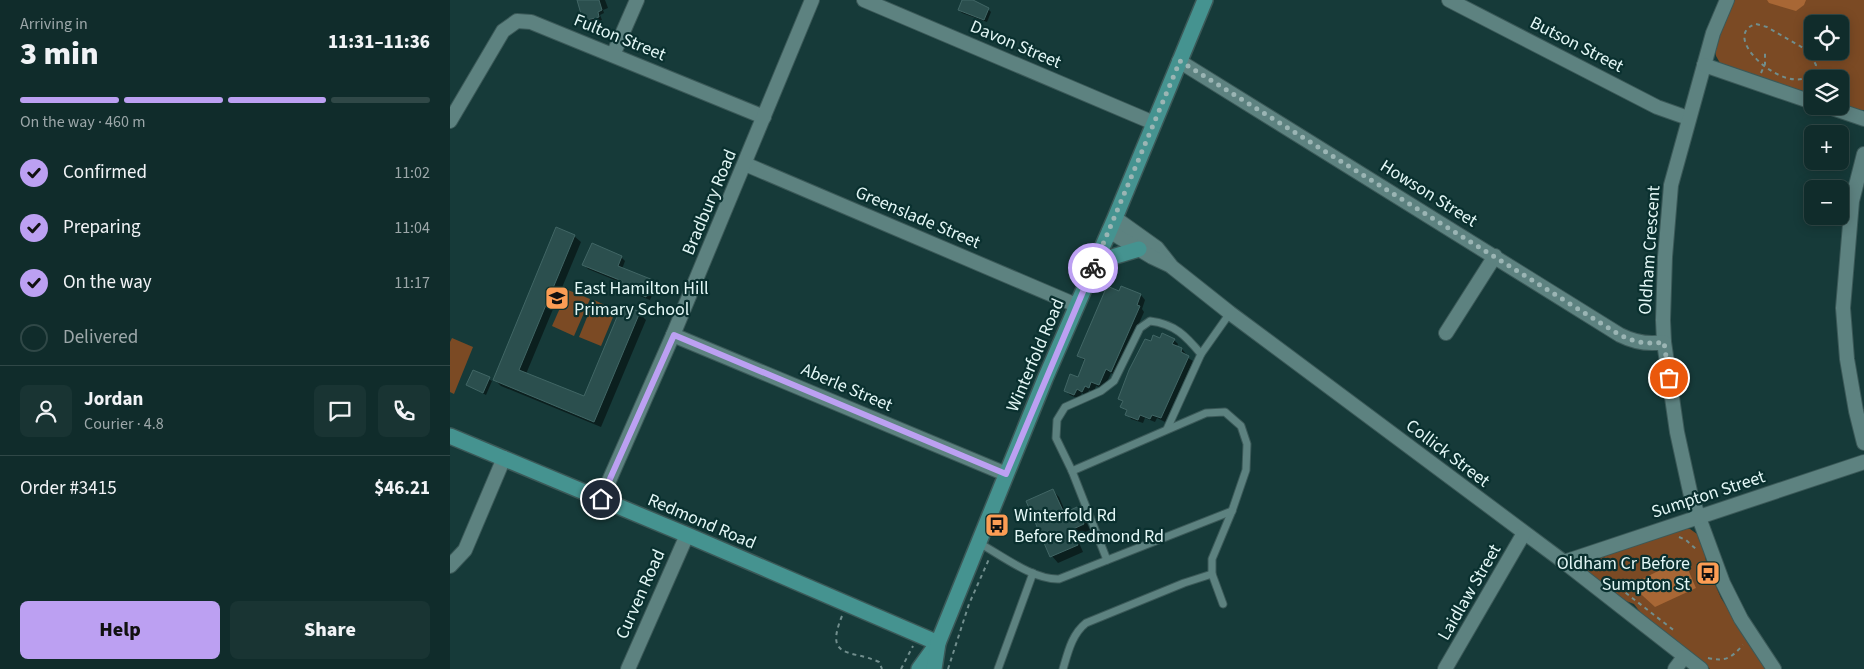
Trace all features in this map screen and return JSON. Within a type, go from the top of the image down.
[{"type":"main road","name":"Winterfold Road","points":[[919,669],[938,643],[985,547],[1006,474],[1205,0]]},
{"type":"main road","points":[[1093,267],[1109,258],[1139,250]]},
{"type":"main road","name":"Redmond Road","points":[[450,436],[938,643]]},
{"type":"main road","name":"Winterfold Road","points":[[934,669],[938,643]]},
{"type":"street","points":[[613,55],[637,0]]},
{"type":"street","name":"Bradbury Road","points":[[601,499],[674,335],[812,0]]},
{"type":"street","name":"Davon Street","points":[[864,0],[1154,123]]},
{"type":"street","name":"Butson Street","points":[[1450,0],[1657,107],[1688,118]]},
{"type":"street","name":"Oldham Crescent","points":[[1727,0],[1713,33],[1671,185],[1664,274],[1664,342],[1683,462],[1699,517],[1723,583],[1752,637],[1774,669]]},
{"type":"street","name":"Fulton Street","points":[[450,121],[503,31],[516,21],[531,22],[764,117]]},
{"type":"street","name":"Howson Street","points":[[1180,61],[1620,335],[1631,340],[1646,343],[1664,342]]},
{"type":"street","points":[[1704,65],[1804,99]]},
{"type":"street","points":[[1849,114],[1864,119]]},
{"type":"street","points":[[1864,154],[1852,201],[1843,308],[1847,358],[1864,444]]},
{"type":"street","name":"Greenslade Street","points":[[745,164],[1076,305]]},
{"type":"street","name":"Collick Street","points":[[1112,225],[1139,250],[1172,267],[1230,313],[1564,562],[1684,657],[1702,663]]},
{"type":"street","name":"Collick Street","points":[[1112,225],[1157,248],[1172,267]]},
{"type":"street","points":[[1446,333],[1495,256]]},
{"type":"street","name":"Aberle Street","points":[[674,335],[1006,474]]},
{"type":"street","points":[[450,566],[465,550],[504,458]]},
{"type":"street","name":"Sumpton Street","points":[[1564,562],[1864,462]]},
{"type":"street","name":"Laidlaw Street","points":[[1445,669],[1524,533]]},
{"type":"street","name":"Curven Road","points":[[628,669],[687,535]]},
{"type":"street","points":[[1675,669],[1684,657]]},
{"type":"lane","points":[[1167,430],[1201,354],[1230,313]]},
{"type":"lane","points":[[1107,560],[1072,471],[1056,438],[1058,420],[1065,407],[1101,391],[1114,381],[1140,328],[1150,321],[1164,322],[1185,335],[1201,354]]},
{"type":"lane","points":[[1072,471],[1206,412],[1226,412],[1241,426],[1247,444],[1246,470],[1232,511],[1212,559],[1212,574],[1223,604]]},
{"type":"lane","points":[[985,547],[1033,573],[1051,579],[1058,579],[1232,511]]},
{"type":"lane","points":[[998,669],[1033,573]]},
{"type":"lane","points":[[1063,669],[1074,636],[1086,623],[1184,583],[1212,574]]},
{"type":"path","points":[[1756,24],[1767,27],[1809,52],[1816,65],[1814,72],[1804,79],[1794,79],[1778,75],[1764,66],[1750,53],[1745,46],[1743,38],[1747,28],[1756,24]]},
{"type":"path","points":[[1758,83],[1764,66],[1765,51]]},
{"type":"path","points":[[948,669],[985,547]]},
{"type":"path","points":[[1611,582],[1677,634]]},
{"type":"path","points":[[847,605],[836,633],[838,645],[849,654],[879,662],[882,669]]},
{"type":"path","points":[[1702,663],[1729,658],[1752,637]]},
{"type":"path","points":[[901,669],[914,644]]},
{"type":"shaded area","points":[[1733,0],[1864,0],[1864,110],[1854,111],[1849,109],[1849,70],[1804,70],[1804,93],[1720,63],[1716,56],[1715,48]]},
{"type":"shaded area","points":[[1767,0],[1806,0],[1804,5],[1796,11],[1769,3]]},
{"type":"shaded area","points":[[568,290],[590,299],[574,336],[552,326]]},
{"type":"shaded area","points":[[594,300],[616,310],[601,346],[579,337]]},
{"type":"shaded area","points":[[452,338],[473,347],[454,394],[450,392],[450,342]]},
{"type":"shaded area","points":[[1681,529],[1690,529],[1702,541],[1707,566],[1721,598],[1766,669],[1710,669],[1643,616],[1634,604],[1615,597],[1585,572],[1584,565],[1589,559]]},
{"type":"shaded area","points":[[1683,558],[1696,588],[1655,607],[1631,585]]},
{"type":"building","points":[[577,0],[599,0],[602,10],[598,12],[599,17],[583,21]]},
{"type":"building","points":[[962,0],[973,0],[989,8],[984,20],[958,10]]},
{"type":"building","points":[[556,227],[575,235],[519,370],[584,396],[622,305],[640,312],[594,422],[493,380]]},
{"type":"building","points":[[592,243],[622,256],[618,266],[653,280],[646,297],[620,286],[622,281],[582,265]]},
{"type":"building","points":[[1107,286],[1119,291],[1121,286],[1141,294],[1137,305],[1140,306],[1111,372],[1106,369],[1099,385],[1091,382],[1089,388],[1085,386],[1082,392],[1077,389],[1074,395],[1064,391],[1070,374],[1078,377],[1085,359],[1077,356]]},
{"type":"building","points":[[1162,333],[1175,339],[1172,344],[1182,348],[1181,352],[1189,356],[1161,418],[1152,415],[1150,419],[1140,415],[1138,420],[1125,415],[1127,410],[1120,407],[1123,401],[1118,399],[1129,370],[1145,339],[1151,341],[1153,335],[1160,338]]},
{"type":"building","points":[[473,370],[490,377],[483,393],[466,385]]},
{"type":"building","points":[[1053,489],[1064,513],[1077,507],[1084,524],[1071,530],[1078,545],[1050,557],[1026,501]]},
{"type":"way so far","points":[[1093,268],[1180,61],[1620,335],[1631,340],[1646,343],[1664,342],[1669,378]]},
{"type":"place","name":"East Hamilton Hill Primary School","points":[[557,298]]},
{"type":"place","name":"Winterfold Rd Before Redmond Rd","points":[[997,525]]},
{"type":"place","name":"Oldham Cr Before Sumpton St","points":[[1708,573]]},
{"type":"route","points":[[601,499],[674,335],[1006,474],[1093,268]]}]
